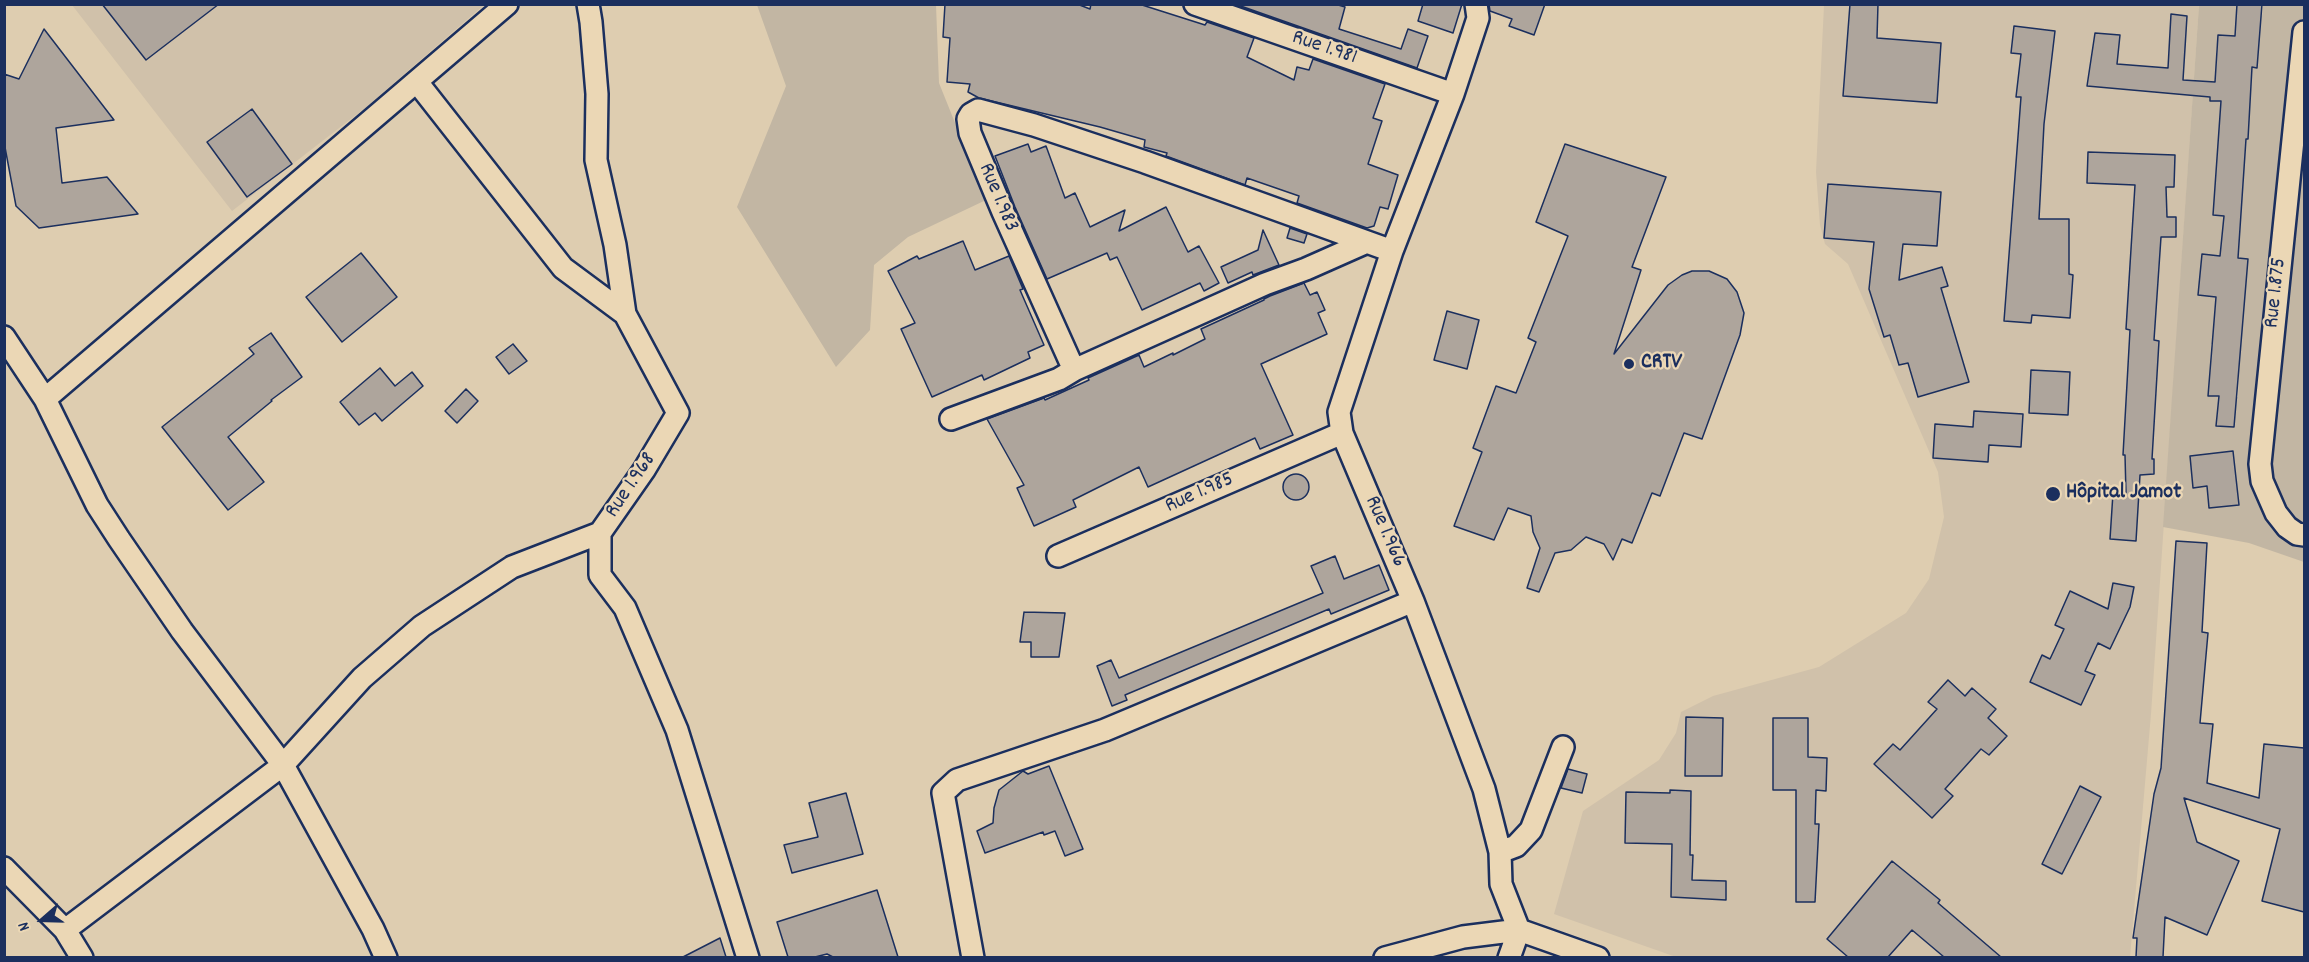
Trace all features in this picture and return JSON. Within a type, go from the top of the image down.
[{"type":"street","points":[[45,399],[507,4]]},
{"type":"street","name":"Rue 1.968","points":[[588,4],[597,94],[596,160],[615,244],[625,314],[678,413],[645,470],[600,533],[600,575],[625,608],[677,730],[748,957]]},
{"type":"street","name":"Rue 1.981","points":[[1195,4],[1453,94]]},
{"type":"street","name":"Rue 1.966","points":[[1476,4],[1478,18],[1453,94],[1392,251],[1339,412],[1342,433],[1413,601],[1484,789],[1500,852],[1501,884],[1519,930]]},
{"type":"street","name":"Rue 1.875","points":[[2304,32],[2260,464],[2262,481],[2276,513],[2287,527],[2297,534],[2304,535]]},
{"type":"street","points":[[417,82],[563,268],[625,314]]},
{"type":"street","name":"Rue 1.983","points":[[1074,370],[1002,212],[970,133],[968,119],[978,110],[1034,125],[1134,158],[1392,251]]},
{"type":"street","points":[[951,419],[1059,379],[1074,370],[1265,284],[1367,242]]},
{"type":"street","points":[[4,337],[45,399],[87,485],[114,530],[182,631],[283,765],[386,957]]},
{"type":"street","name":"Rue 1.985","points":[[1058,556],[1342,433]]},
{"type":"street","points":[[65,930],[283,765],[362,678],[422,626],[512,567],[600,533]]},
{"type":"street","points":[[973,957],[943,794],[957,780],[1105,730],[1413,601]]},
{"type":"street","points":[[1500,852],[1516,846],[1531,830],[1563,747]]},
{"type":"street","points":[[4,868],[65,930],[82,957]]},
{"type":"street","points":[[1509,957],[1519,930]]},
{"type":"street","points":[[1385,957],[1463,936],[1519,930],[1598,957]]},
{"type":"shaded area","points":[[72,5],[484,5],[365,108],[232,211]]},
{"type":"shaded area","points":[[757,5],[936,5],[939,83],[986,200],[908,237],[874,265],[870,330],[836,367],[737,207],[786,86]]},
{"type":"shaded area","name":"Hôpital Jamot","points":[[1824,5],[2199,5],[2151,714],[2130,957],[1676,957],[1554,914],[1583,811],[1659,760],[1676,733],[1681,712],[1713,696],[1819,667],[1906,613],[1929,579],[1944,517],[1938,472],[1848,264],[1825,244],[1820,225],[1816,172]]},
{"type":"shaded area","points":[[2199,5],[2237,5],[2237,14],[2262,16],[2263,5],[2304,5],[2304,562],[2249,543],[2163,527]],"holes":[[[2218,35],[2259,38],[2257,68],[2227,66],[2228,54],[2216,53]],[[2211,82],[2251,84],[2248,139],[2219,137],[2221,101],[2210,100]],[[2217,156],[2245,158],[2240,217],[2213,215]],[[2224,219],[2240,220],[2222,238]],[[2202,254],[2248,259],[2244,300],[2199,295]],[[2215,307],[2244,309],[2214,328]],[[2211,344],[2240,345],[2238,397],[2209,396]],[[2218,405],[2235,407],[2233,427],[2216,426]],[[2233,451],[2239,505],[2209,508],[2207,486],[2193,488],[2190,456]]]},
{"type":"building","points":[[102,4],[219,4],[146,60]]},
{"type":"building","points":[[945,4],[1077,4],[1090,9],[1091,4],[1139,4],[1205,25],[1207,22],[1254,38],[1247,57],[1294,80],[1297,67],[1309,70],[1313,59],[1385,84],[1373,118],[1382,121],[1368,164],[1398,175],[1388,209],[1380,207],[1374,226],[1367,228],[1297,203],[1299,196],[1247,178],[1245,185],[1166,156],[1167,153],[1144,147],[1145,140],[979,98],[968,92],[970,84],[947,82],[950,38],[943,37]]},
{"type":"building","points":[[1235,4],[1335,4],[1345,7],[1339,29],[1401,49],[1408,29],[1428,36],[1417,68]]},
{"type":"building","points":[[1423,4],[1462,4],[1453,33],[1418,21]]},
{"type":"building","points":[[1489,4],[1545,4],[1534,35],[1509,26],[1512,19],[1490,11]]},
{"type":"building","points":[[1850,4],[1878,4],[1877,38],[1941,43],[1937,103],[1843,96]]},
{"type":"building","points":[[2237,4],[2262,4],[2257,68],[2252,67],[2238,258],[2248,259],[2234,427],[2216,426],[2219,396],[2208,396],[2216,297],[2198,295],[2202,254],[2220,256],[2224,216],[2213,215],[2221,101],[2210,101],[2210,97],[2087,86],[2095,33],[2120,35],[2117,64],[2168,68],[2171,14],[2187,16],[2183,80],[2215,82],[2218,35],[2235,36]]},
{"type":"building","points":[[2014,26],[2055,31],[2044,124],[2039,219],[2069,219],[2069,274],[2073,275],[2070,318],[2032,315],[2031,323],[2004,321],[2021,97],[2016,97],[2021,54],[2011,53]]},
{"type":"building","points":[[44,29],[114,120],[56,128],[62,183],[107,177],[138,214],[39,228],[16,206],[4,142],[4,74],[19,79]]},
{"type":"building","points":[[252,109],[292,164],[247,197],[207,142]]},
{"type":"building","points":[[1028,144],[1031,152],[1046,146],[1065,198],[1075,193],[1090,227],[1125,210],[1119,231],[1166,207],[1188,252],[1199,246],[1219,283],[1204,291],[1200,283],[1142,310],[1117,257],[1110,260],[1107,253],[1047,279],[995,156]]},
{"type":"building","name":"CRTV","points":[[1565,144],[1666,177],[1632,267],[1641,270],[1614,354],[1668,285],[1692,271],[1709,271],[1727,279],[1737,292],[1744,313],[1740,335],[1702,439],[1684,433],[1660,496],[1652,493],[1632,543],[1622,539],[1613,560],[1604,544],[1586,537],[1571,550],[1555,553],[1539,592],[1527,588],[1540,548],[1533,532],[1531,516],[1508,508],[1494,540],[1454,526],[1482,452],[1473,448],[1496,386],[1516,393],[1536,342],[1528,338],[1568,236],[1536,222]]},
{"type":"building","points":[[2088,152],[2175,155],[2174,187],[2166,187],[2167,217],[2176,217],[2176,237],[2161,237],[2154,340],[2159,341],[2152,459],[2154,459],[2154,474],[2140,475],[2136,541],[2110,539],[2113,493],[2126,494],[2125,455],[2123,455],[2130,330],[2126,329],[2135,185],[2087,183]]},
{"type":"building","points":[[1828,184],[1941,192],[1937,246],[1903,244],[1899,280],[1942,267],[1948,286],[1941,288],[1969,382],[1918,397],[1908,363],[1899,365],[1890,335],[1884,337],[1869,289],[1874,242],[1824,238]]},
{"type":"building","points":[[1290,228],[1307,234],[1304,243],[1287,238]]},
{"type":"building","points":[[1263,230],[1279,265],[1253,275],[1252,272],[1228,283],[1221,267],[1258,250]]},
{"type":"building","points":[[963,241],[975,270],[1009,256],[1023,289],[1020,290],[1044,345],[1028,352],[1030,358],[984,380],[982,375],[932,397],[901,329],[915,323],[888,271],[917,256],[919,259]]},
{"type":"building","points":[[361,253],[397,297],[342,342],[306,297]]},
{"type":"building","points":[[1304,283],[1310,295],[1317,292],[1325,310],[1318,313],[1327,334],[1261,364],[1293,435],[1260,449],[1255,438],[1148,487],[1139,467],[1073,500],[1076,507],[1034,526],[1017,488],[1024,485],[987,419],[1044,398],[1045,400],[1139,355],[1144,367],[1173,353],[1173,355],[1205,339],[1201,329],[1270,296]]},
{"type":"building","points":[[1447,311],[1479,320],[1467,369],[1434,360]]},
{"type":"building","points":[[271,333],[302,377],[228,437],[264,482],[228,510],[162,427],[254,354],[249,348]]},
{"type":"building","points":[[513,344],[527,361],[509,374],[496,357]]},
{"type":"building","points":[[380,368],[395,386],[412,372],[423,386],[382,421],[375,413],[359,425],[340,402]]},
{"type":"building","points":[[2031,370],[2070,372],[2068,415],[2029,413]]},
{"type":"building","points":[[466,389],[478,401],[457,423],[445,411]]},
{"type":"building","points":[[1974,411],[2023,414],[2021,447],[1989,445],[1988,462],[1933,458],[1935,424],[1973,427]]},
{"type":"building","points":[[2233,451],[2239,505],[2209,508],[2207,486],[2193,488],[2190,456]]},
{"type":"building","points":[[1296,474],[1305,478],[1309,487],[1305,496],[1296,500],[1287,496],[1283,487],[1287,478]]},
{"type":"building","points":[[2176,541],[2207,543],[2202,632],[2208,633],[2200,723],[2213,724],[2207,783],[2259,798],[2264,744],[2304,748],[2304,912],[2262,901],[2280,829],[2184,798],[2197,842],[2239,861],[2207,935],[2165,917],[2163,957],[2136,957],[2137,938],[2133,938],[2154,794],[2161,768]]},
{"type":"building","points":[[1335,556],[1344,579],[1379,565],[1389,590],[1331,614],[1329,609],[1125,695],[1127,700],[1112,706],[1097,666],[1111,660],[1119,678],[1323,593],[1311,566]]},
{"type":"building","points":[[2113,583],[2134,587],[2130,607],[2110,649],[2098,643],[2085,671],[2095,675],[2081,705],[2030,682],[2042,655],[2050,659],[2064,629],[2055,625],[2070,591],[2108,609]]},
{"type":"building","points":[[1024,612],[1065,613],[1059,657],[1031,657],[1031,642],[1020,642]]},
{"type":"building","points":[[1948,680],[1965,696],[1972,688],[1996,709],[1988,718],[2007,736],[1989,755],[1981,749],[1945,789],[1953,796],[1932,818],[1874,764],[1893,744],[1900,750],[1937,709],[1928,702]]},
{"type":"building","points":[[1686,717],[1723,718],[1722,776],[1685,776]]},
{"type":"building","points":[[1773,718],[1808,718],[1808,757],[1827,758],[1826,791],[1816,790],[1815,824],[1819,824],[1815,902],[1796,902],[1796,790],[1773,790]]},
{"type":"building","points":[[1049,766],[1083,849],[1065,856],[1055,831],[1044,835],[1043,832],[985,853],[977,831],[993,823],[999,790],[1023,771],[1028,774]]},
{"type":"building","points":[[1568,769],[1587,774],[1582,793],[1561,788]]},
{"type":"building","points":[[2080,786],[2101,797],[2062,874],[2042,864]]},
{"type":"building","points":[[1670,790],[1691,791],[1692,880],[1726,881],[1726,900],[1671,897],[1672,844],[1625,843],[1626,792],[1670,793]]},
{"type":"building","points":[[846,793],[863,854],[792,873],[784,845],[818,837],[809,803]]},
{"type":"building","points":[[1892,861],[1940,900],[1938,903],[2001,957],[1944,957],[1912,930],[1888,957],[1848,957],[1827,939]]},
{"type":"building","points":[[877,890],[898,957],[833,957],[827,954],[815,957],[788,957],[777,922]]},
{"type":"building","points":[[720,938],[726,957],[683,957]]},
{"type":"place","name":"CRTV","points":[[1629,364]]},
{"type":"place","name":"Hôpital Jamot","points":[[2053,494]]}]
